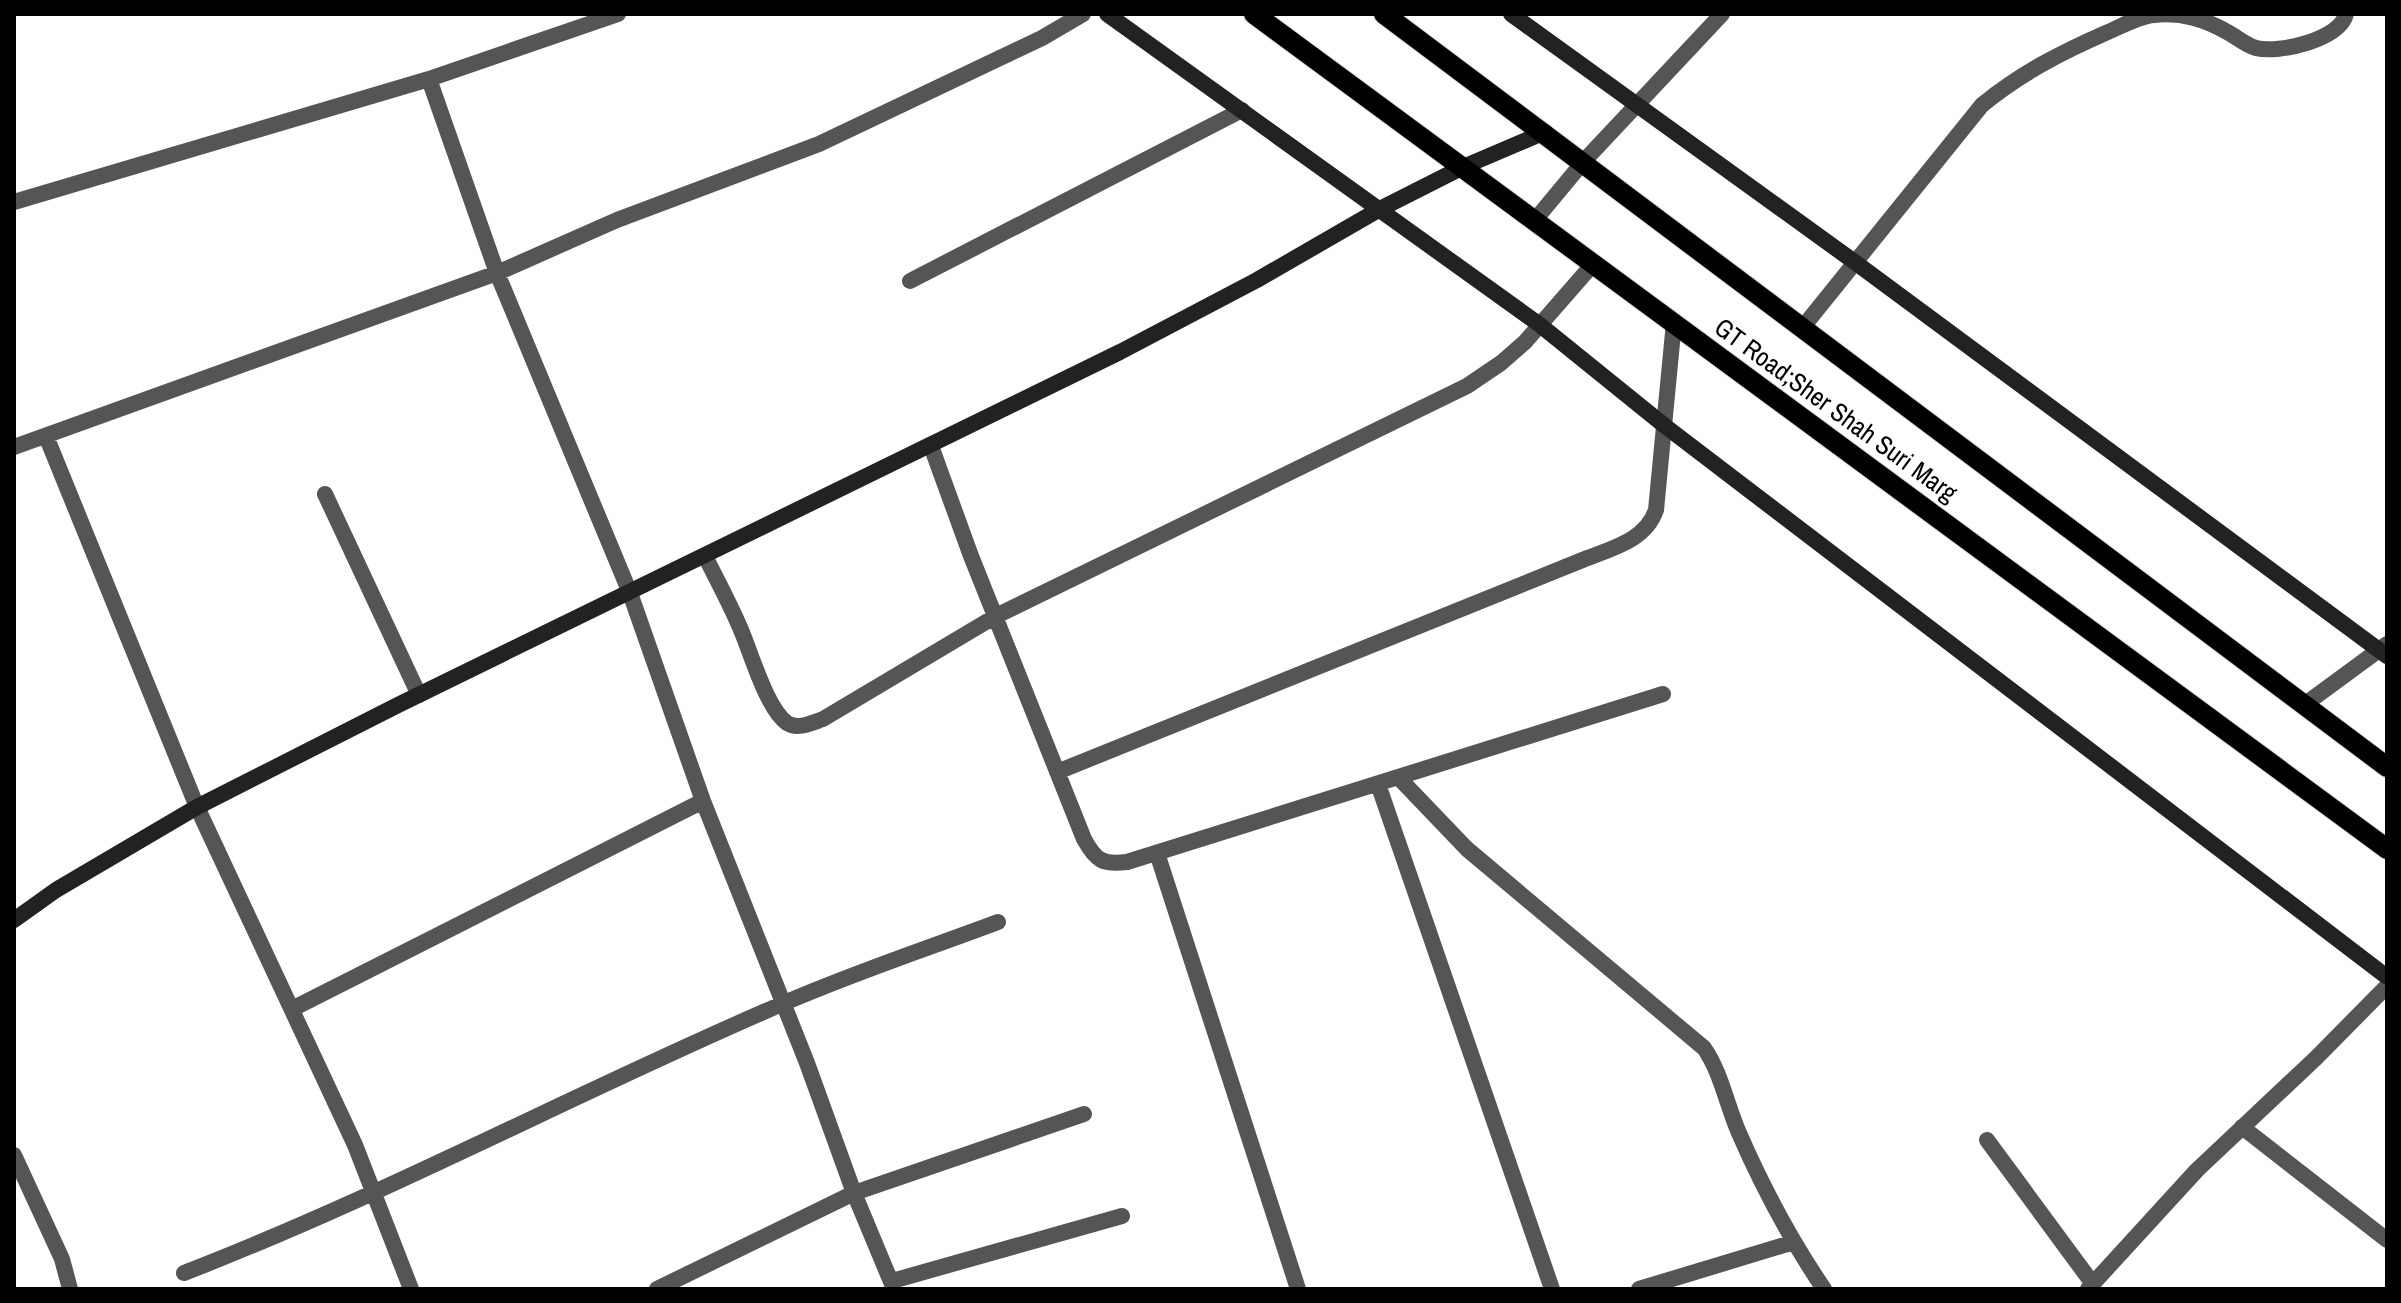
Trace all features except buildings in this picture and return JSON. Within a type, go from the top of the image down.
[{"type":"main road","points":[[1107,14],[1540,325],[1665,426],[2387,977]]},
{"type":"main road","name":"GT Road;Sher Shah Suri Marg","points":[[1254,14],[2387,849]]},
{"type":"main road","name":"GT Road;Sher Shah Suri Marg","points":[[1384,14],[1584,161],[2387,767]]},
{"type":"main road","points":[[1511,14],[2384,650]]},
{"type":"main road","points":[[14,920],[56,890],[197,807],[1134,345],[1257,280],[1380,209],[1463,167],[1545,132]]},
{"type":"street","points":[[14,202],[429,79],[618,14]]},
{"type":"street","points":[[14,447],[497,273],[617,220],[819,144],[1042,38],[1083,14]]},
{"type":"street","points":[[1535,220],[1584,161],[1722,14]]},
{"type":"street","points":[[1803,327],[1982,105],[2011,80],[2049,59],[2150,15],[2180,14],[2208,21],[2252,47],[2265,50],[2284,49],[2332,34],[2344,23],[2346,14]]},
{"type":"street","points":[[429,79],[497,273],[630,593],[703,801],[784,1003],[854,1193],[893,1285],[1122,1216]]},
{"type":"street","points":[[910,281],[1242,110]]},
{"type":"street","points":[[705,556],[739,624],[764,688],[789,724],[801,727],[823,719],[996,616],[1467,386],[1501,363],[1540,325],[1594,263]]},
{"type":"street","points":[[1057,772],[1644,533],[1656,510],[1674,322]]},
{"type":"street","points":[[46,436],[197,807],[376,1193],[411,1289]]},
{"type":"street","points":[[931,446],[1057,772],[1093,856],[1110,864],[1157,853],[1663,694]]},
{"type":"street","points":[[325,494],[419,695]]},
{"type":"street","points":[[2304,705],[2384,650]]},
{"type":"street","points":[[1398,777],[1467,849],[1704,1048],[1760,1182],[1824,1289]]},
{"type":"street","points":[[1378,784],[1552,1289]]},
{"type":"street","points":[[292,1009],[703,801]]},
{"type":"street","points":[[1157,853],[1298,1289]]},
{"type":"street","points":[[184,1273],[277,1237],[376,1193],[784,1003],[998,922]]},
{"type":"street","points":[[1987,1140],[2090,1286],[2197,1170],[2387,986]]},
{"type":"street","points":[[657,1289],[854,1193],[1084,1114]]},
{"type":"street","points":[[2242,1127],[2387,1240]]},
{"type":"street","points":[[14,1155],[62,1259],[70,1289]]},
{"type":"street","points":[[1639,1289],[1794,1242]]}]
